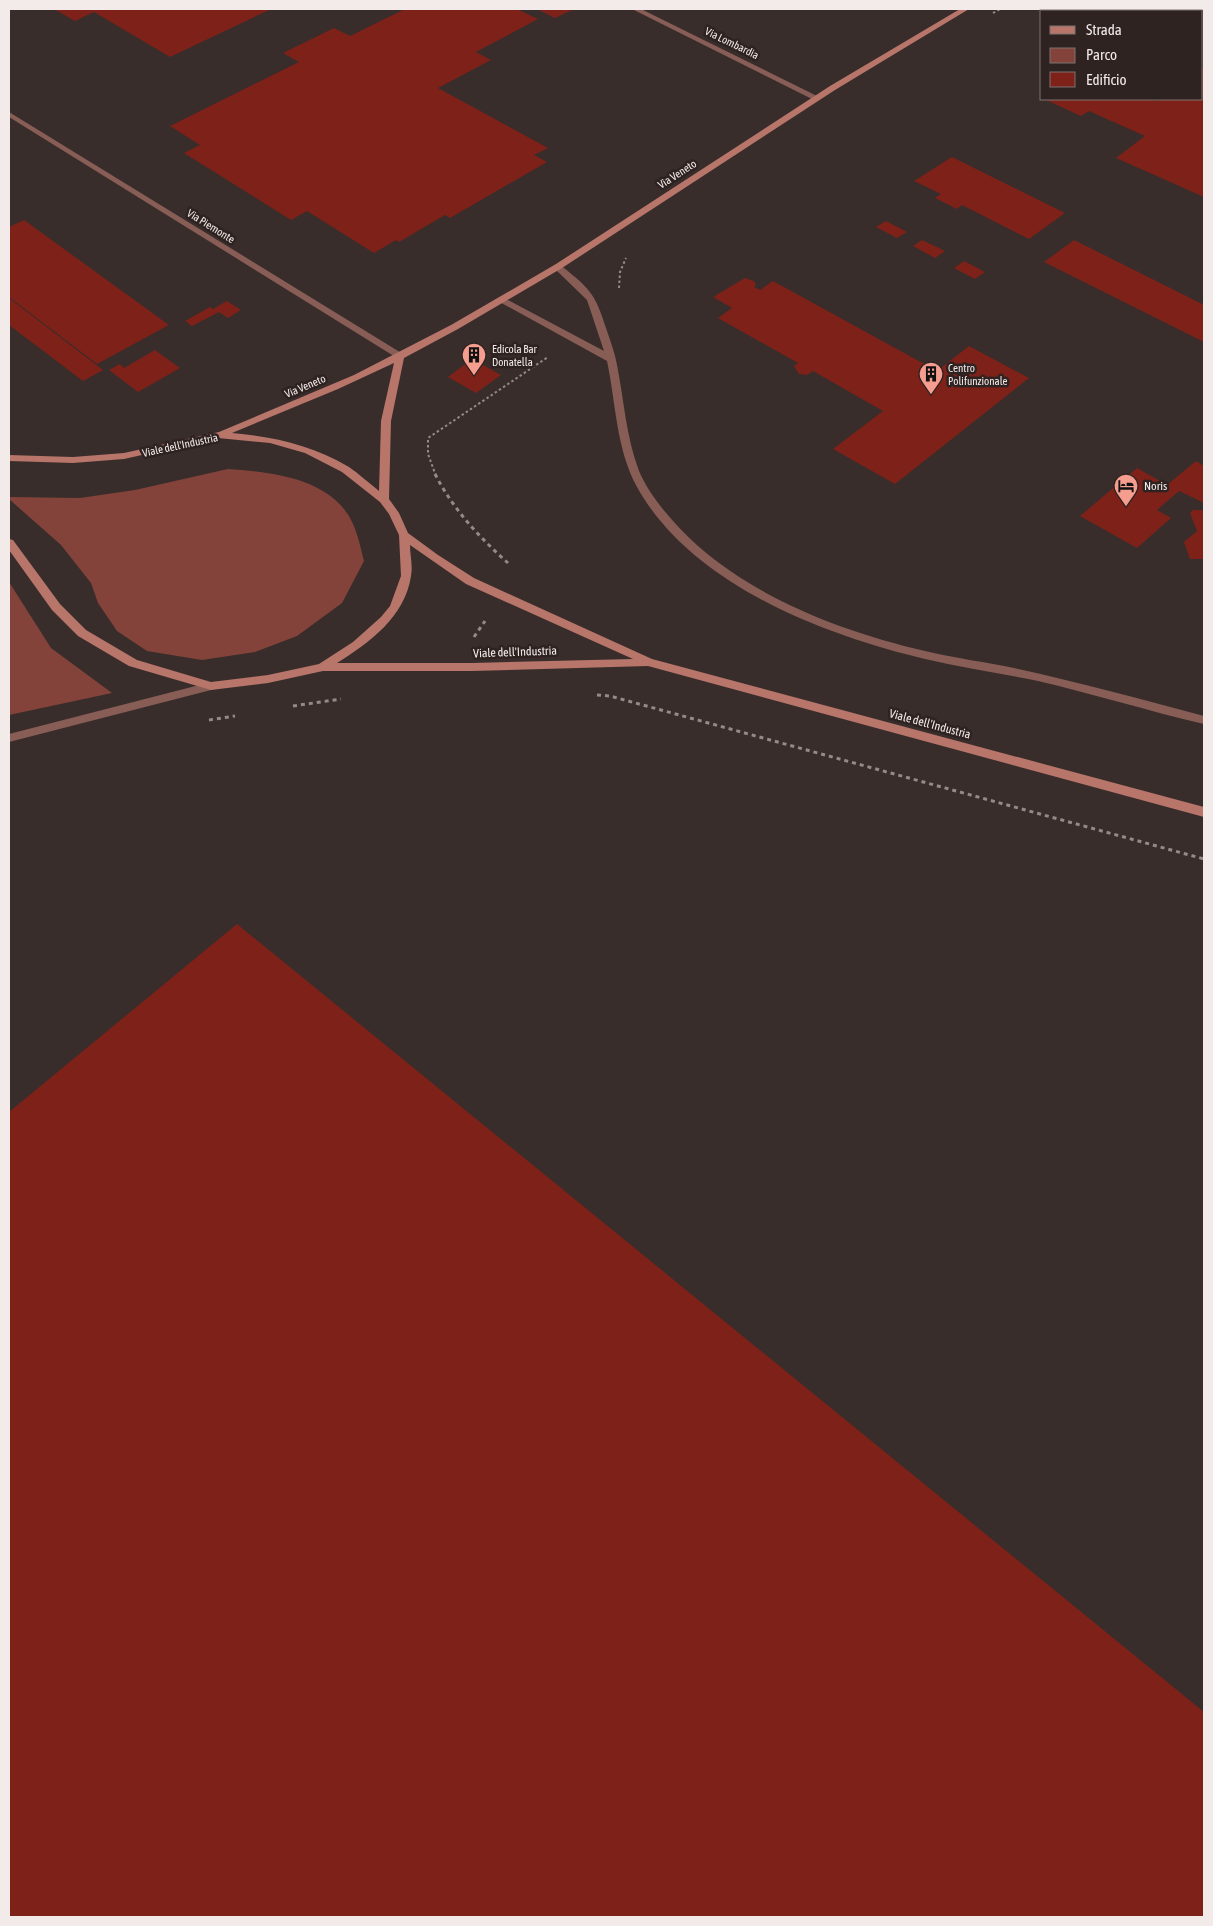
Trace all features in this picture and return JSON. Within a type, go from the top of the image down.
[{"type":"main road","name":"Via Veneto","points":[[218,435],[312,398],[400,356],[501,300],[558,267],[817,98],[965,9]]},
{"type":"main road","points":[[384,500],[386,421],[400,356]]},
{"type":"main road","name":"Viale dell'Industria","points":[[9,458],[49,460],[107,458],[148,452],[218,435],[270,440],[308,452],[346,470],[384,500],[394,514],[404,535],[407,562],[406,576],[395,607],[371,634],[322,667]]},
{"type":"main road","name":"Viale dell'Industria","points":[[404,535],[452,570],[502,596],[649,662],[1204,812]]},
{"type":"main road","name":"Viale dell'Industria","points":[[9,544],[56,607],[77,628],[98,644],[133,663],[154,671],[211,686],[268,679],[322,667],[472,667],[649,662]]},
{"type":"street","name":"Via Lombardia","points":[[636,9],[817,98]]},
{"type":"street","name":"Via Piemonte","points":[[9,114],[400,356]]},
{"type":"street","points":[[558,267],[592,299],[612,360],[627,446],[633,468],[642,487],[659,511],[679,533],[714,564],[773,601],[852,634],[914,653],[1026,675],[1204,720]]},
{"type":"street","points":[[501,300],[612,360]]},
{"type":"street","name":"Viale dell'Industria","points":[[9,738],[211,686]]},
{"type":"path","points":[[992,14],[1000,9]]},
{"type":"path","points":[[600,324],[619,318],[620,272],[630,251]]},
{"type":"path","points":[[472,667],[469,645],[502,596],[524,577],[485,544],[453,505],[426,450],[428,438],[575,339]]},
{"type":"path","points":[[590,695],[610,696],[1040,812],[1204,860]]},
{"type":"path","points":[[289,707],[347,698]]},
{"type":"path","points":[[201,721],[240,715]]},
{"type":"green space","points":[[228,469],[263,472],[299,480],[331,496],[344,509],[353,524],[364,561],[342,603],[297,636],[255,652],[202,660],[147,651],[117,631],[98,603],[91,583],[61,545],[9,499],[9,497],[80,498],[135,490]]},
{"type":"green space","points":[[9,582],[51,648],[112,693],[9,715]]},
{"type":"building","points":[[54,9],[271,9],[170,57],[94,12],[75,21]]},
{"type":"building","points":[[405,9],[517,9],[538,19],[476,52],[491,60],[438,88],[548,148],[534,155],[547,162],[450,218],[445,215],[399,242],[396,240],[374,253],[307,211],[291,220],[184,153],[200,145],[170,126],[299,62],[283,53],[334,28],[350,36]]},
{"type":"building","points":[[537,9],[574,9],[555,18]]},
{"type":"building","points":[[1203,68],[1204,197],[1116,158],[1145,136],[1089,111],[1081,116],[1046,100],[1203,100]]},
{"type":"building","points":[[952,157],[1065,213],[1029,239],[962,205],[957,209],[935,198],[941,194],[914,181]]},
{"type":"building","points":[[24,220],[169,325],[97,364],[9,297],[9,227]]},
{"type":"building","points":[[886,221],[907,232],[897,238],[876,227]]},
{"type":"building","points":[[922,240],[945,251],[935,258],[913,246]]},
{"type":"building","points":[[1074,240],[1204,305],[1204,342],[1044,262]]},
{"type":"building","points":[[964,261],[985,272],[975,279],[954,268]]},
{"type":"building","name":"Centro Polifunzionale","points":[[745,278],[754,281],[756,285],[754,287],[760,290],[773,281],[937,371],[969,346],[1029,378],[895,484],[833,449],[883,411],[813,371],[807,375],[799,374],[794,366],[798,363],[718,318],[732,308],[713,297]]},
{"type":"building","points":[[9,298],[103,370],[83,381],[9,325]]},
{"type":"building","points":[[227,301],[241,310],[228,318],[219,312],[192,326],[185,321],[210,307],[213,309]]},
{"type":"building","points":[[155,350],[180,368],[138,392],[109,370],[120,364],[124,368]]},
{"type":"building","name":"Edicola Bar Donatella","points":[[472,359],[501,375],[476,393],[448,377]]},
{"type":"building","name":"Noris","points":[[1196,461],[1204,466],[1204,503],[1179,491],[1157,510],[1171,518],[1137,548],[1080,516],[1137,468],[1167,485]]},
{"type":"building","name":"Noris","points":[[1193,510],[1204,510],[1204,559],[1190,559],[1184,542],[1197,531],[1190,513]]},
{"type":"building","points":[[237,924],[1204,1712],[1204,1917],[9,1917],[9,1112]]},
{"type":"place","name":"Edicola Bar Donatella","points":[[474,376]]},
{"type":"place","name":"Centro Polifunzionale","points":[[931,395]]},
{"type":"place","name":"Noris","points":[[1126,507]]}]
